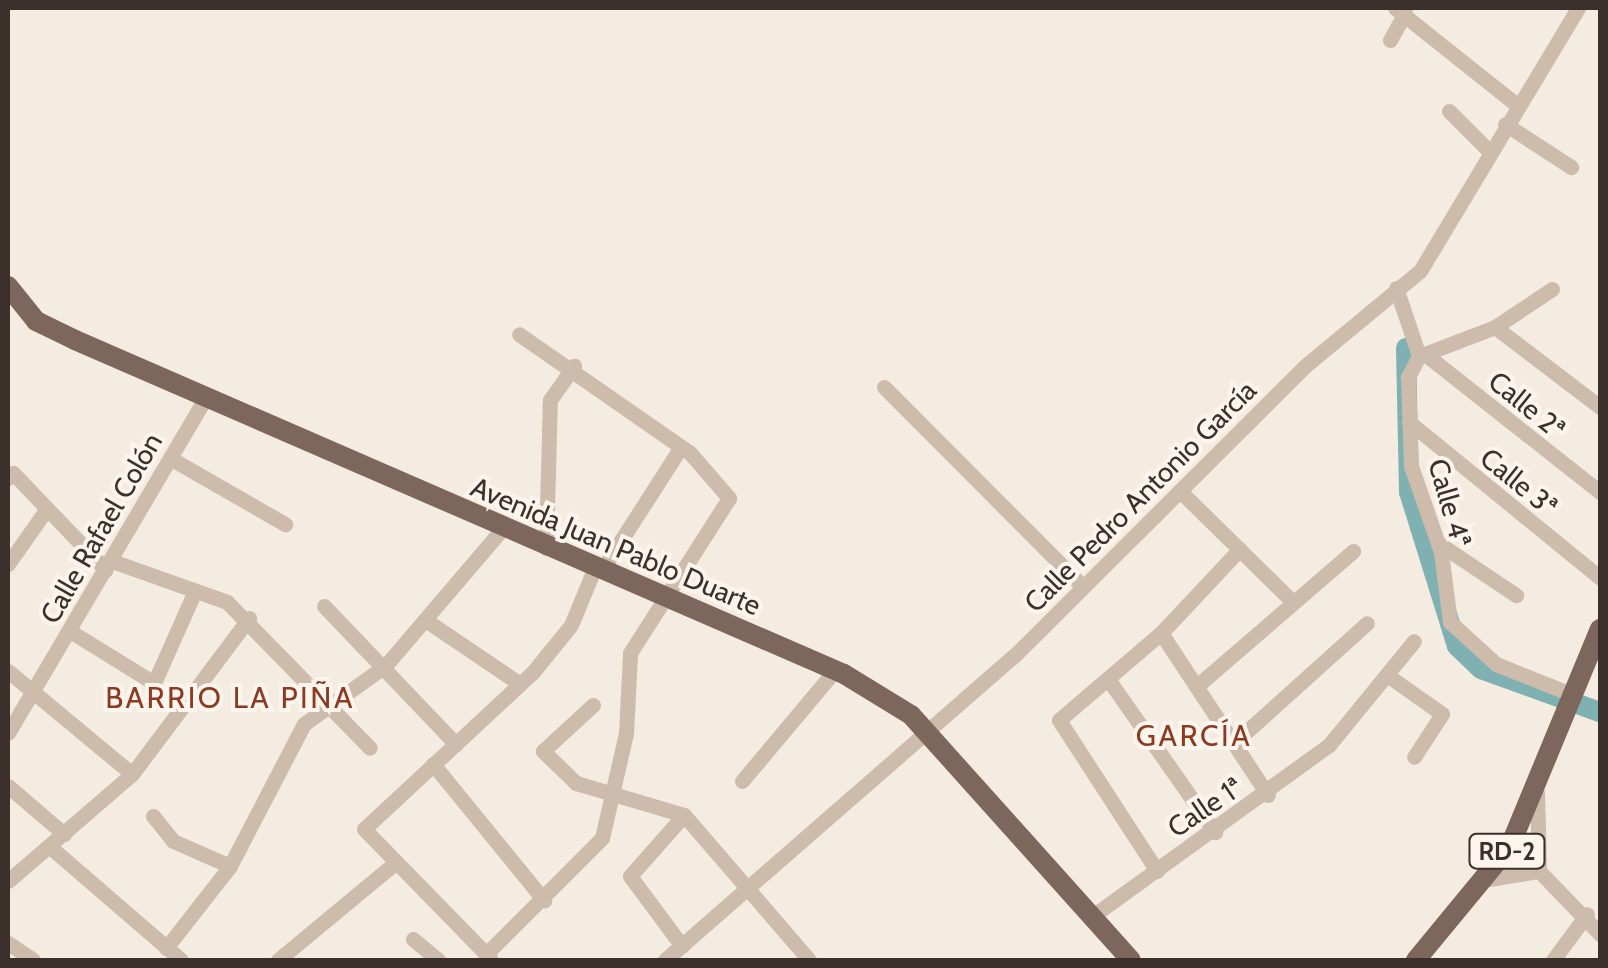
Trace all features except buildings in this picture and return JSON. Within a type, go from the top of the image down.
[{"type":"main road","name":"Avenida Juan Pablo Duarte","points":[[8,286],[36,321],[502,529],[835,670],[928,733],[1094,915],[1130,960]]},
{"type":"main road","name":"RD-2","points":[[1416,960],[1489,879],[1536,790],[1565,702],[1600,629]]},
{"type":"street","name":"Calle Pedro Antonio García","points":[[665,960],[928,733],[1396,288],[1420,271],[1578,8]]},
{"type":"street","points":[[1390,40],[1400,10],[1517,105]]},
{"type":"street","points":[[1449,111],[1490,151]]},
{"type":"street","points":[[1506,124],[1571,167]]},
{"type":"street","points":[[1396,288],[1422,355],[1495,327],[1552,288]]},
{"type":"street","points":[[1495,327],[1600,407]]},
{"type":"street","points":[[519,334],[574,366],[681,446],[726,489],[728,502],[663,596],[630,655],[616,792],[602,838],[489,957],[364,829],[520,684],[571,625],[598,569],[681,446]]},
{"type":"street","name":"Calle 4ª","points":[[1422,355],[1408,377],[1411,466],[1438,543],[1444,610],[1463,640],[1565,702]]},
{"type":"street","name":"Calle 2ª","points":[[1422,355],[1600,492]]},
{"type":"street","points":[[546,548],[550,400],[574,366]]},
{"type":"street","points":[[884,387],[1083,587]]},
{"type":"street","name":"Calle Rafael Colón","points":[[8,734],[205,398]]},
{"type":"street","name":"Calle 3ª","points":[[1409,422],[1600,578]]},
{"type":"street","points":[[170,458],[285,524]]},
{"type":"street","points":[[10,475],[109,565],[195,591],[249,618],[335,705],[370,748]]},
{"type":"street","points":[[1180,491],[1293,602]]},
{"type":"street","points":[[8,564],[46,510]]},
{"type":"street","points":[[166,948],[230,866],[271,765],[304,724],[386,665],[502,529]]},
{"type":"street","points":[[1438,543],[1516,595]]},
{"type":"street","points":[[1157,871],[1060,722],[1160,633],[1240,548]]},
{"type":"street","points":[[1198,684],[1353,550]]},
{"type":"street","points":[[70,631],[154,683],[195,591]]},
{"type":"street","points":[[324,606],[386,665],[456,744]]},
{"type":"street","points":[[8,881],[132,774],[249,618]]},
{"type":"street","points":[[427,621],[520,684]]},
{"type":"street","points":[[1236,741],[1367,623]]},
{"type":"street","points":[[1160,633],[1198,684],[1268,795]]},
{"type":"street","name":"Calle 1ª","points":[[1094,915],[1268,795],[1329,744],[1414,641]]},
{"type":"street","points":[[742,781],[835,670]]},
{"type":"street","points":[[8,671],[132,774]]},
{"type":"street","points":[[1387,675],[1442,714],[1414,757]]},
{"type":"street","points":[[1108,679],[1215,832]]},
{"type":"street","points":[[593,705],[543,751],[572,781],[684,815],[809,960]]},
{"type":"street","points":[[433,764],[544,900]]},
{"type":"street","points":[[8,786],[64,834]]},
{"type":"street","points":[[1536,790],[1538,871],[1587,914],[1600,934]]},
{"type":"street","points":[[682,946],[630,876],[684,815]]},
{"type":"street","points":[[153,816],[173,842],[230,866]]},
{"type":"street","points":[[49,846],[181,960]]},
{"type":"street","points":[[278,960],[395,863]]},
{"type":"street","points":[[1489,879],[1538,871]]},
{"type":"street","points":[[1553,960],[1587,914]]},
{"type":"street","points":[[413,939],[438,960]]},
{"type":"street","points":[[8,943],[33,960]]},
{"type":"waterway","points":[[1406,348],[1409,492],[1457,646],[1481,669],[1600,712]]},
{"type":"district","name":"BARRIO LA PIÑA","points":[[230,698]]},
{"type":"district","name":"GARCÍA","points":[[1194,736]]}]
